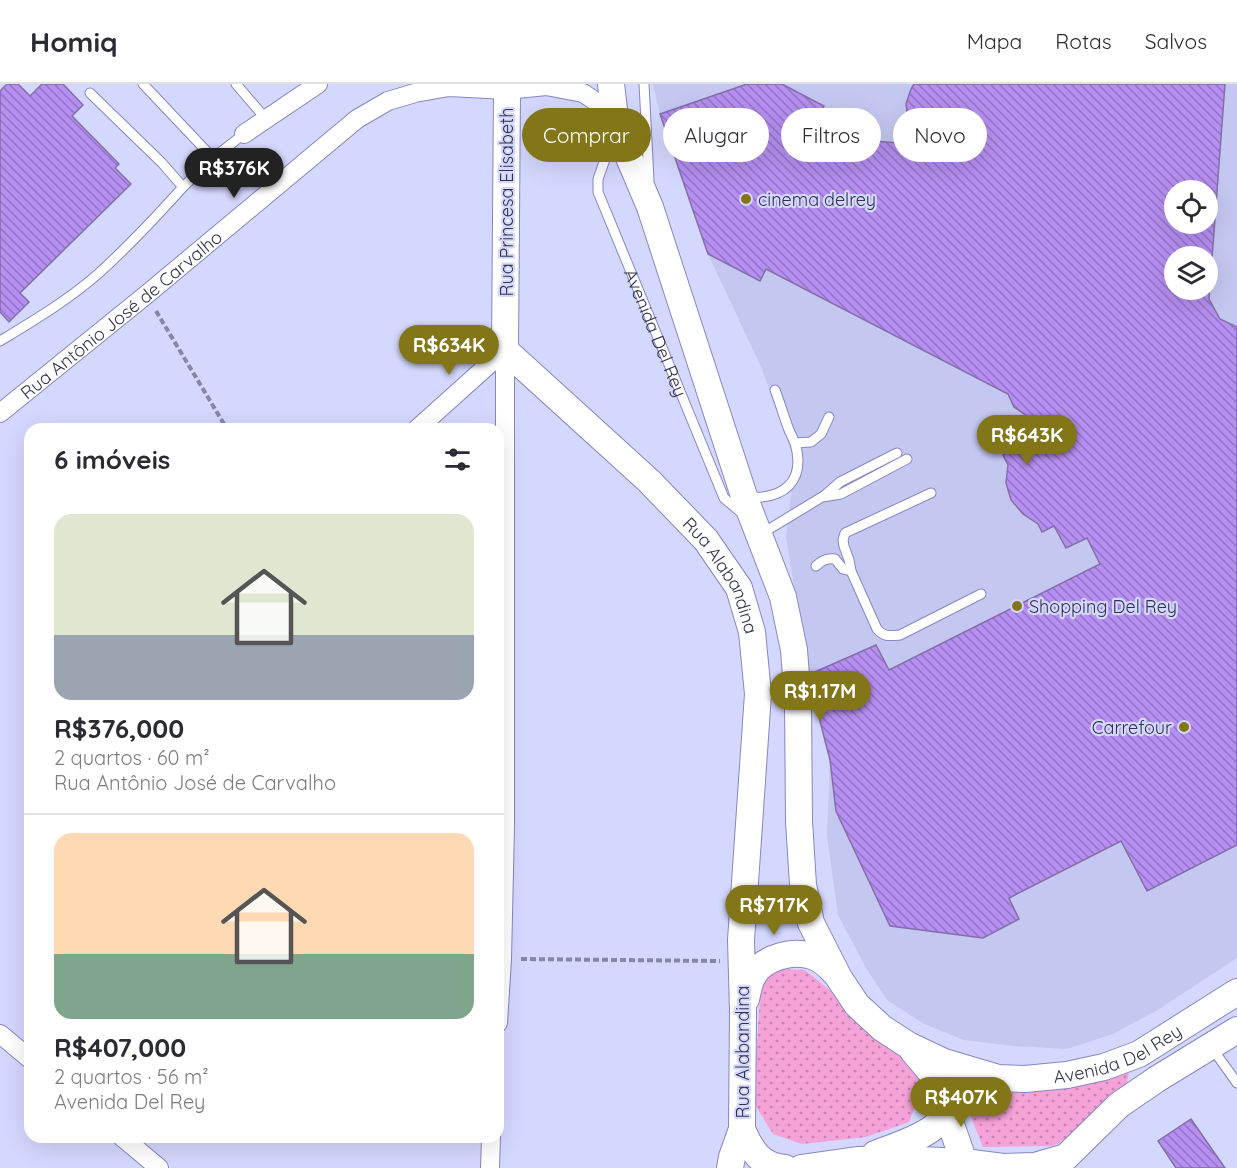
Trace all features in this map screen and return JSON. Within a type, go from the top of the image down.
[{"type":"street","points":[[244,134],[318,84]]},
{"type":"street","name":"Avenida Del Rey","points":[[611,84],[614,108]]},
{"type":"street","name":"Rua Antônio José de Carvalho","points":[[0,413],[357,119],[388,101],[449,87],[546,86],[583,93],[602,108]]},
{"type":"street","name":"Rua Princesa Elisabeth","points":[[505,350],[509,87]]},
{"type":"street","name":"Avenida Del Rey","points":[[631,162],[650,207],[744,496],[783,597],[794,650],[798,702],[803,885],[811,923],[839,978],[857,1005],[882,1028],[908,1045],[944,1062],[998,1078],[1025,1079],[1067,1075],[1104,1067],[1139,1054],[1237,992]]},
{"type":"street","points":[[424,423],[505,350]]},
{"type":"street","points":[[504,468],[505,350]]},
{"type":"street","name":"Rua Alabandina","points":[[505,350],[649,481],[706,540],[739,588],[752,632],[758,694],[741,940],[742,1129],[730,1168]]},
{"type":"street","points":[[743,1011],[752,977],[760,966],[783,956],[811,956],[827,963],[839,978]]},
{"type":"street","name":"Avenida Del Rey","points":[[801,1168],[857,1160],[897,1159],[1003,1167],[1062,1162],[1119,1105],[1237,1030]]},
{"type":"street","points":[[0,1034],[24,1054]]},
{"type":"street","points":[[908,1045],[935,1077],[966,1165]]},
{"type":"street","points":[[857,1160],[902,1144],[925,1132],[939,1122],[946,1110]]},
{"type":"street","points":[[742,1129],[752,1150],[761,1160],[785,1168]]},
{"type":"street","points":[[129,1143],[159,1168]]},
{"type":"street","points":[[490,1168],[491,1143]]},
{"type":"lane","points":[[143,84],[213,158]]},
{"type":"lane","points":[[236,84],[266,119]]},
{"type":"lane","points":[[644,84],[650,207]]},
{"type":"lane","points":[[90,93],[162,163],[183,188]]},
{"type":"lane","points":[[0,341],[40,317],[98,274],[213,158],[244,134]]},
{"type":"lane","name":"Avenida Del Rey","points":[[604,162],[598,179],[598,192],[724,498],[757,530]]},
{"type":"lane","points":[[744,496],[760,498],[775,495],[785,490],[794,481],[798,465],[795,444],[775,390]]},
{"type":"lane","points":[[795,444],[811,442],[821,434],[829,417]]},
{"type":"lane","points":[[757,530],[822,497],[840,483],[897,453]]},
{"type":"lane","points":[[822,497],[841,494],[907,459]]},
{"type":"lane","points":[[931,493],[846,533],[843,540],[851,571],[877,629],[887,636],[900,635],[981,594]]},
{"type":"lane","points":[[816,566],[828,558],[835,559],[843,569],[851,571]]},
{"type":"lane","points":[[1211,1046],[1237,1083]]},
{"type":"path","points":[[146,295],[223,423]]},
{"type":"path","points":[[504,959],[741,961]]},
{"type":"shaded area","name":"Shopping Del Rey","points":[[653,84],[1237,84],[1237,958],[1156,1011],[1113,1034],[1067,1049],[964,1040],[924,1024],[887,1000],[866,968],[838,915],[827,836],[830,760],[808,675],[786,537],[795,462],[762,369],[708,254],[676,162],[769,162],[769,108],[663,108],[663,123]]},
{"type":"shaded area","points":[[779,969],[805,970],[917,1061],[923,1087],[909,1122],[866,1137],[802,1144],[773,1134],[753,1102],[761,982]]},
{"type":"shaded area","points":[[1130,1066],[1127,1083],[1076,1133],[1053,1146],[983,1147],[953,1072]]},
{"type":"building","points":[[7,84],[18,84],[30,96],[42,84],[63,84],[83,105],[72,116],[119,164],[115,168],[131,184],[20,293],[29,302],[9,322],[0,312],[0,91]]},
{"type":"building","name":"Shopping Del Rey","points":[[747,84],[782,84],[824,106],[823,108],[781,108],[781,162],[881,162],[881,142],[893,143],[893,162],[987,162],[987,108],[906,108],[914,84],[1225,84],[1218,180],[1164,180],[1164,234],[1214,234],[1213,246],[1164,246],[1164,300],[1210,300],[1220,319],[1237,327],[1237,845],[1147,891],[1121,841],[1009,898],[1019,919],[983,938],[890,926],[836,811],[830,760],[808,675],[876,645],[889,670],[1100,564],[1087,538],[1066,548],[1054,526],[1042,532],[1038,524],[1023,514],[1011,500],[1006,483],[1008,465],[1003,455],[1014,449],[1003,428],[1027,416],[1014,407],[1008,394],[766,269],[760,281],[708,254],[676,162],[769,162],[769,108],[677,108]]},
{"type":"building","points":[[1191,1119],[1225,1168],[1176,1168],[1158,1141]]},
{"type":"place","name":"cinema delrey","points":[[746,199]]},
{"type":"place","name":"Shopping Del Rey","points":[[1017,606]]},
{"type":"place","name":"Carrefour","points":[[1184,727]]}]
